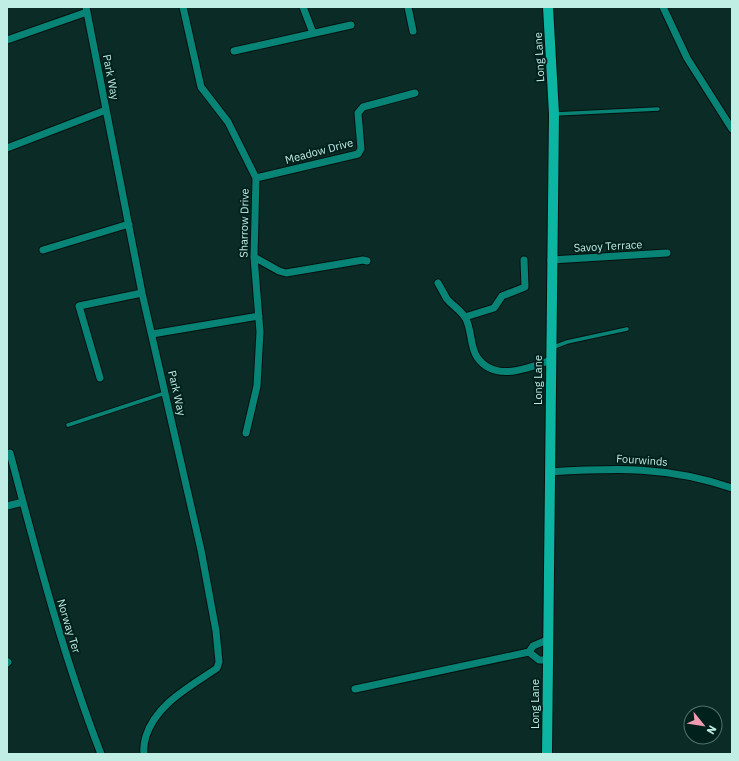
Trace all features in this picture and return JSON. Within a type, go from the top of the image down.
[{"type":"main road","name":"Long Lane","points":[[547,754],[551,260],[554,114],[548,7]]},
{"type":"street","name":"Sharrow Drive","points":[[183,7],[201,87],[228,122],[256,178],[254,257],[260,332],[257,386],[246,433]]},
{"type":"street","points":[[303,7],[313,33]]},
{"type":"street","points":[[408,7],[413,31]]},
{"type":"street","points":[[663,7],[687,58],[732,129]]},
{"type":"street","points":[[7,40],[87,10]]},
{"type":"street","name":"Park Way","points":[[87,10],[142,293],[166,392],[201,550],[216,631],[219,662],[216,668],[167,703],[150,723],[143,748],[144,754]]},
{"type":"street","points":[[234,51],[351,25]]},
{"type":"street","name":"Meadow Drive","points":[[256,178],[358,154],[361,149],[359,110],[363,107],[414,93]]},
{"type":"street","points":[[7,148],[106,110]]},
{"type":"street","points":[[42,250],[128,224]]},
{"type":"street","name":"Savoy Terrace","points":[[551,260],[667,253]]},
{"type":"street","points":[[254,257],[279,271],[286,273],[363,260],[367,261]]},
{"type":"street","points":[[465,317],[494,308],[502,296],[524,287],[524,260]]},
{"type":"street","points":[[438,283],[447,299],[465,317],[470,327],[477,357],[488,367],[503,372],[520,371],[551,360]]},
{"type":"street","points":[[100,378],[79,306],[142,293]]},
{"type":"street","points":[[152,334],[259,316]]},
{"type":"street","name":"Norway Ter","points":[[10,453],[52,610],[84,712],[101,754]]},
{"type":"street","name":"Fourwinds","points":[[549,472],[615,468],[662,471],[706,479],[732,488]]},
{"type":"street","points":[[7,506],[23,502]]},
{"type":"street","points":[[355,689],[529,652],[533,646],[547,640]]},
{"type":"street","points":[[529,652],[539,660],[547,660]]},
{"type":"lane","points":[[554,114],[658,109]]},
{"type":"lane","points":[[551,348],[567,342],[626,329]]},
{"type":"lane","points":[[68,425],[166,392]]}]
